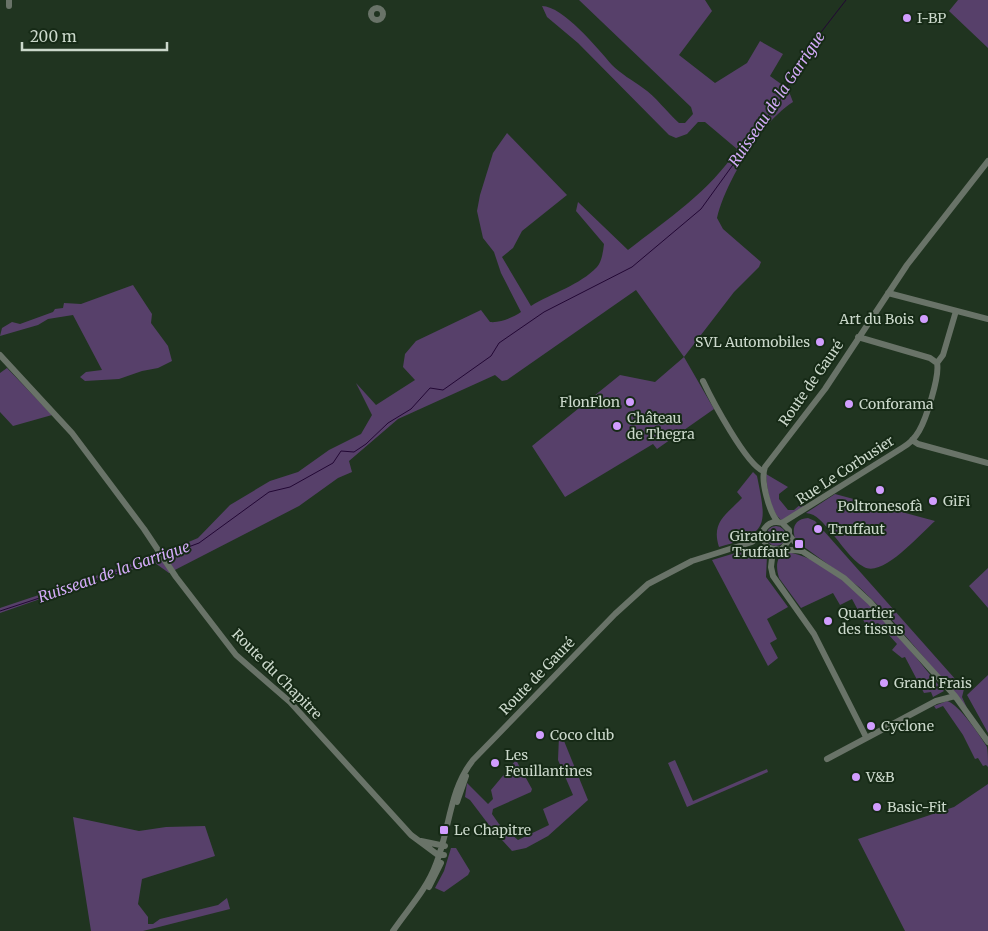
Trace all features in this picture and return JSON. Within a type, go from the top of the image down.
[{"type":"street","points":[[374,0],[376,8]]},
{"type":"street","name":"Route de Gauré","points":[[763,471],[825,389],[888,293],[988,161]]},
{"type":"street","points":[[888,293],[988,319]]},
{"type":"street","name":"Rue Le Corbusier","points":[[780,523],[797,516],[912,440],[920,430],[925,417],[937,376],[937,363],[943,355],[956,311]]},
{"type":"street","points":[[858,337],[930,358],[937,363]]},
{"type":"street","name":"Route du Chapitre","points":[[0,355],[72,434],[144,529],[176,577],[236,655],[290,702],[416,838],[442,855]]},
{"type":"street","points":[[703,382],[735,437],[756,467],[763,471],[769,505],[767,525],[762,534],[766,546],[773,550],[802,551]]},
{"type":"street","points":[[912,440],[918,444],[985,463],[988,470]]},
{"type":"street","points":[[769,505],[780,523],[802,551],[844,578],[870,602],[954,696],[988,742]]},
{"type":"street","name":"Rue Le Corbusier","points":[[790,535],[797,516]]},
{"type":"street","points":[[767,525],[780,523]]},
{"type":"street","name":"Route de Gauré","points":[[393,931],[428,881],[442,855],[461,790],[478,756],[615,614],[642,589],[675,568],[752,542],[762,534]]},
{"type":"street","points":[[782,549],[788,544],[790,535]]},
{"type":"street","name":"Route de Gauré","points":[[744,545],[766,546]]},
{"type":"street","points":[[773,550],[772,576],[814,634],[866,738]]},
{"type":"street","points":[[827,758],[929,704],[942,698],[954,696]]},
{"type":"street","points":[[416,838],[429,844],[444,845]]},
{"type":"shaded area","points":[[579,0],[705,0],[712,11],[679,55],[715,83],[747,63],[760,41],[783,54],[770,76],[788,89],[793,102],[769,123],[746,154],[728,188],[717,218],[723,229],[761,262],[759,267],[734,292],[684,357],[636,290],[507,380],[502,381],[495,375],[398,419],[349,461],[352,472],[338,478],[299,506],[169,573],[155,563],[83,584],[0,613],[0,608],[158,555],[198,538],[230,505],[270,481],[298,472],[329,450],[361,434],[372,415],[356,383],[376,405],[415,380],[403,367],[405,354],[416,341],[481,310],[490,322],[506,320],[521,312],[501,273],[494,252],[483,238],[477,211],[493,153],[507,133],[567,195],[522,231],[513,248],[502,257],[531,306],[582,279],[597,267],[600,262],[604,244],[576,211],[578,202],[628,250],[701,192],[737,149],[705,122],[698,122],[687,134],[676,138],[669,135],[578,43],[547,17],[542,6],[560,13],[570,20],[615,68],[648,92],[679,123],[685,123],[693,114],[691,107]]},
{"type":"shaded area","points":[[958,0],[988,0],[988,48],[949,11]]},
{"type":"shaded area","points":[[133,285],[152,314],[151,323],[168,346],[172,361],[158,368],[119,379],[85,381],[80,377],[86,372],[102,370],[73,315],[48,319],[38,325],[0,336],[2,328],[12,322],[20,324],[53,312],[55,309],[63,308],[64,303],[81,304]]},
{"type":"shaded area","points":[[684,357],[714,409],[657,449],[653,444],[565,497],[532,446],[620,375],[655,382]]},
{"type":"shaded area","points":[[7,368],[52,415],[13,426],[0,412],[0,373]]},
{"type":"shaded area","points":[[753,472],[757,476],[762,506],[763,516],[760,525],[756,531],[747,537],[719,547],[717,531],[719,525],[726,514],[742,498],[737,492]]},
{"type":"shaded area","points":[[766,474],[788,487],[779,494],[779,499],[788,510],[794,510],[802,503],[804,507],[783,521],[779,518],[772,507]]},
{"type":"shaded area","points":[[835,494],[935,521],[891,560],[872,569],[864,567],[850,555],[820,519],[806,513]]},
{"type":"shaded area","points":[[808,518],[815,521],[964,689],[962,697],[967,708],[886,613],[859,587],[796,541],[795,525],[800,520]]},
{"type":"shaded area","points":[[772,526],[780,526],[786,532],[786,540],[780,546],[772,546],[766,540],[766,532]]},
{"type":"shaded area","points":[[752,548],[762,549],[767,556],[766,577],[788,607],[767,619],[777,639],[770,643],[778,658],[768,666],[712,560]]},
{"type":"shaded area","points":[[787,552],[810,559],[832,572],[853,589],[874,608],[944,691],[933,697],[931,692],[924,693],[905,657],[902,658],[892,650],[897,644],[878,623],[867,627],[852,599],[840,605],[833,593],[801,608],[778,574],[778,559]]},
{"type":"shaded area","points":[[988,568],[988,608],[969,586]]},
{"type":"shaded area","points":[[988,675],[988,733],[967,695]]},
{"type":"shaded area","points":[[947,701],[952,703],[963,714],[987,747],[988,767],[986,765],[983,766],[978,758],[975,759],[963,735],[943,706],[936,709],[934,706]]},
{"type":"shaded area","points":[[559,736],[562,736],[588,800],[548,836],[526,848],[512,851],[470,800],[465,797],[467,783],[488,804],[493,799],[491,790],[516,760],[532,789],[531,792],[493,809],[492,814],[499,824],[518,840],[549,825],[543,809],[573,795],[558,760]]},
{"type":"shaded area","points":[[675,760],[693,801],[767,769],[768,772],[687,807],[668,763]]},
{"type":"shaded area","points":[[988,784],[988,931],[905,931],[858,839],[954,807]]},
{"type":"shaded area","points":[[73,817],[139,831],[166,827],[205,826],[215,856],[142,879],[138,904],[148,917],[148,924],[153,924],[160,919],[218,905],[227,898],[230,909],[143,931],[91,931]]},
{"type":"shaded area","points":[[451,848],[456,848],[470,871],[468,875],[444,892],[435,888],[444,871]]},
{"type":"waterway","name":"Ruisseau de la Garrigue","points":[[164,556],[199,543],[269,492],[290,487],[333,463],[341,451],[354,452],[366,444],[388,423],[411,409],[430,388],[443,390],[491,356],[499,343],[544,312],[632,267],[701,209],[782,97],[801,58],[846,0]]},
{"type":"waterway","name":"Ruisseau de la Garrigue","points":[[0,611],[161,558]]},
{"type":"place","name":"I-BP","points":[[907,18]]},
{"type":"place","name":"Art du Bois","points":[[924,319]]},
{"type":"place","name":"SVL Automobiles","points":[[820,342]]},
{"type":"place","name":"FlonFlon","points":[[630,402]]},
{"type":"place","name":"Conforama","points":[[849,404]]},
{"type":"place","name":"Château de Thegra","points":[[617,426]]},
{"type":"place","name":"Poltronesofà","points":[[880,490]]},
{"type":"place","name":"GiFi","points":[[933,501]]},
{"type":"place","name":"Truffaut","points":[[818,529]]},
{"type":"place","name":"Giratoire Truffaut","points":[[799,544]]},
{"type":"place","name":"Quartier des tissus","points":[[828,621]]},
{"type":"place","name":"Grand Frais","points":[[884,683]]},
{"type":"place","name":"Cyclone","points":[[871,726]]},
{"type":"place","name":"Coco club","points":[[540,735]]},
{"type":"place","name":"Les Feuillantines","points":[[495,763]]},
{"type":"place","name":"V&B","points":[[856,777]]},
{"type":"place","name":"Basic-Fit","points":[[877,807]]},
{"type":"place","name":"Le Chapitre","points":[[444,830]]}]
